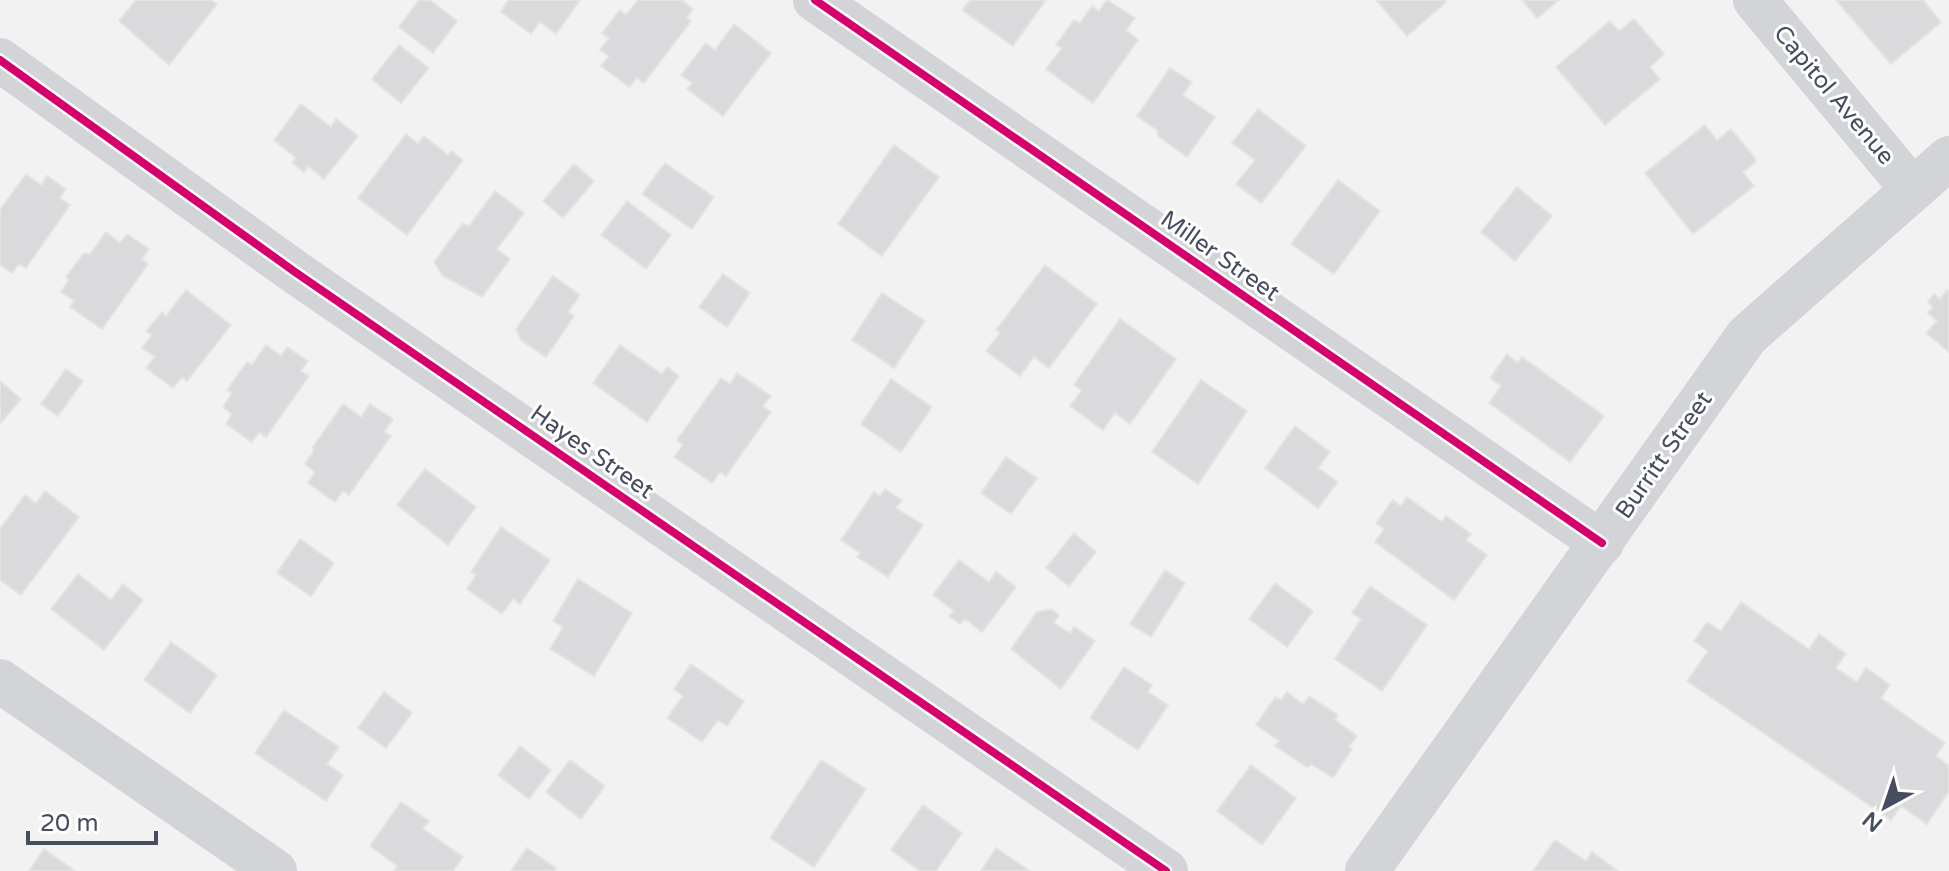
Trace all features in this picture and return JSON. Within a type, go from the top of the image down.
[{"type":"street","name":"Miller Street","points":[[815,0],[1602,543]]},
{"type":"street","name":"Capitol Avenue","points":[[1755,0],[1937,173]]},
{"type":"street","name":"Hayes Street","points":[[0,60],[295,272],[1166,871]]},
{"type":"street","name":"Burritt Street","points":[[1367,871],[1747,336],[1937,173]]},
{"type":"street","points":[[0,681],[275,871]]},
{"type":"building","points":[[136,0],[211,0],[217,4],[169,65],[119,21]]},
{"type":"building","points":[[419,0],[430,0],[457,21],[433,53],[399,27]]},
{"type":"building","points":[[508,0],[580,0],[556,34],[540,22],[531,34],[501,12]]},
{"type":"building","points":[[638,0],[682,0],[693,9],[687,18],[691,21],[644,83],[637,78],[629,87],[601,66],[609,56],[600,50],[609,38],[602,33],[620,10],[626,15]]},
{"type":"building","points":[[970,0],[1046,0],[1013,46],[962,10]]},
{"type":"building","points":[[1107,0],[1135,18],[1126,30],[1138,40],[1093,103],[1046,69],[1062,48],[1056,45],[1074,20],[1080,23],[1092,6],[1099,11]]},
{"type":"building","points":[[1376,0],[1445,0],[1446,2],[1407,36]]},
{"type":"building","points":[[1522,0],[1559,0],[1537,18]]},
{"type":"building","points":[[1836,0],[1923,0],[1941,22],[1891,64]]},
{"type":"building","points":[[1634,19],[1664,54],[1650,67],[1660,79],[1605,125],[1556,67],[1610,21],[1619,31]]},
{"type":"building","points":[[734,24],[771,53],[723,116],[687,89],[692,83],[681,75],[706,43],[715,50]]},
{"type":"building","points":[[399,45],[429,68],[401,103],[372,79]]},
{"type":"building","points":[[1170,68],[1192,82],[1183,95],[1215,117],[1187,157],[1137,116]]},
{"type":"building","points":[[301,104],[331,127],[336,119],[358,136],[324,179],[308,166],[304,172],[292,163],[296,158],[274,140]]},
{"type":"building","points":[[1258,109],[1306,146],[1261,203],[1236,184],[1255,160],[1232,143]]},
{"type":"building","points":[[1705,125],[1717,140],[1731,129],[1755,158],[1756,162],[1743,172],[1754,186],[1693,234],[1645,173]]},
{"type":"building","points":[[406,134],[418,144],[424,136],[448,155],[451,151],[463,160],[407,235],[358,198]]},
{"type":"building","points":[[894,145],[939,177],[882,256],[838,224]]},
{"type":"building","points":[[665,163],[714,197],[692,229],[642,194]]},
{"type":"building","points":[[574,164],[594,181],[563,218],[543,201]]},
{"type":"building","points":[[26,174],[41,185],[47,176],[66,189],[60,198],[70,205],[26,268],[19,264],[12,273],[0,265],[0,210]]},
{"type":"building","points":[[1338,180],[1380,211],[1334,274],[1291,244]]},
{"type":"building","points":[[1517,187],[1552,216],[1515,261],[1481,232]]},
{"type":"building","points":[[495,191],[524,213],[497,249],[510,259],[482,297],[443,276],[434,262],[462,224],[469,226]]},
{"type":"building","points":[[627,201],[671,235],[646,269],[601,235]]},
{"type":"building","points":[[106,232],[120,243],[127,234],[149,249],[142,259],[148,264],[102,329],[70,307],[74,301],[61,292],[69,280],[66,277],[84,253],[90,254]]},
{"type":"building","points":[[1045,265],[1097,304],[1049,368],[1034,357],[1020,376],[986,351],[1000,333],[996,330]]},
{"type":"building","points":[[723,274],[750,293],[727,327],[699,307]]},
{"type":"building","points":[[553,276],[580,295],[568,312],[574,316],[546,357],[521,340],[516,329]]},
{"type":"building","points":[[186,290],[231,325],[187,381],[182,377],[173,388],[146,368],[155,357],[142,348],[152,335],[146,331],[162,312],[166,316]]},
{"type":"building","points":[[1947,290],[1949,352],[1926,333],[1937,321],[1928,313],[1933,307],[1928,302],[1934,294],[1940,299]]},
{"type":"building","points":[[882,293],[925,321],[894,368],[852,340]]},
{"type":"building","points":[[1120,319],[1176,359],[1130,424],[1115,413],[1103,430],[1070,406],[1082,390],[1074,385]]},
{"type":"building","points":[[266,345],[281,356],[287,347],[308,361],[301,371],[309,376],[266,437],[259,432],[252,442],[226,424],[232,414],[223,407],[232,393],[227,390],[247,362],[252,365]]},
{"type":"building","points":[[620,345],[662,374],[667,367],[679,376],[647,422],[593,383]]},
{"type":"building","points":[[1507,354],[1518,363],[1522,357],[1604,416],[1570,462],[1489,403],[1501,386],[1490,378]]},
{"type":"building","points":[[66,369],[83,381],[58,416],[41,404]]},
{"type":"building","points":[[737,373],[771,396],[763,406],[771,412],[726,476],[720,472],[712,483],[674,457],[683,445],[677,440],[721,378],[730,384]]},
{"type":"building","points":[[891,379],[932,407],[901,452],[861,424]]},
{"type":"building","points":[[1201,380],[1247,411],[1198,484],[1152,452]]},
{"type":"building","points":[[0,381],[21,399],[0,424]]},
{"type":"building","points":[[343,404],[361,417],[370,404],[393,419],[384,432],[391,436],[349,495],[343,491],[335,502],[308,483],[315,472],[305,464]]},
{"type":"building","points":[[1295,426],[1330,452],[1318,468],[1338,482],[1318,508],[1265,468]]},
{"type":"building","points":[[1006,457],[1037,478],[1011,514],[981,493]]},
{"type":"building","points":[[425,469],[476,507],[448,545],[397,505]]},
{"type":"building","points":[[885,489],[902,500],[896,508],[923,525],[888,577],[857,557],[860,553],[841,540],[874,492],[880,496]]},
{"type":"building","points":[[45,491],[79,517],[21,595],[0,580],[0,529],[25,495],[36,503]]},
{"type":"building","points":[[1407,497],[1442,522],[1446,516],[1471,534],[1466,540],[1487,555],[1454,600],[1375,542],[1384,529],[1376,523],[1393,500],[1401,506]]},
{"type":"building","points":[[501,527],[550,560],[520,604],[513,599],[502,614],[467,589],[476,575],[471,572]]},
{"type":"building","points":[[1074,533],[1096,552],[1069,586],[1046,568]]},
{"type":"building","points":[[300,539],[334,563],[311,596],[277,573]]},
{"type":"building","points":[[959,560],[989,582],[996,572],[1016,587],[982,632],[965,619],[960,624],[949,616],[954,611],[933,595]]},
{"type":"building","points":[[1165,570],[1185,583],[1151,637],[1130,624]]},
{"type":"building","points":[[78,574],[111,600],[123,584],[143,600],[104,650],[51,609]]},
{"type":"building","points":[[578,579],[632,613],[594,676],[550,649],[563,627],[553,621]]},
{"type":"building","points":[[1275,583],[1313,611],[1287,647],[1249,619]]},
{"type":"building","points":[[1370,586],[1427,625],[1382,691],[1335,659],[1361,619],[1352,613]]},
{"type":"building","points":[[1741,602],[1809,649],[1819,634],[1846,654],[1836,668],[1857,682],[1866,668],[1890,685],[1881,698],[1945,743],[1936,756],[1949,766],[1949,791],[1927,824],[1901,806],[1891,820],[1687,681],[1708,651],[1694,641],[1707,622],[1721,631]]},
{"type":"building","points":[[1051,609],[1059,615],[1054,623],[1070,633],[1074,627],[1095,641],[1061,689],[1011,649],[1037,612]]},
{"type":"building","points":[[171,642],[217,675],[190,713],[144,680]]},
{"type":"building","points":[[691,664],[744,701],[727,726],[718,720],[702,742],[667,718],[683,696],[674,689]]},
{"type":"building","points":[[1124,667],[1152,685],[1148,692],[1168,705],[1138,750],[1090,718]]},
{"type":"building","points":[[384,692],[412,713],[386,748],[358,728]]},
{"type":"building","points":[[1287,692],[1303,704],[1309,696],[1338,715],[1335,720],[1357,736],[1333,778],[1311,764],[1308,768],[1275,746],[1279,741],[1256,725],[1275,697],[1281,700]]},
{"type":"building","points":[[284,710],[339,747],[327,764],[343,775],[326,801],[255,753]]},
{"type":"building","points":[[520,746],[551,770],[529,799],[498,775]]},
{"type":"building","points":[[570,760],[605,786],[581,819],[546,792]]},
{"type":"building","points":[[821,760],[866,789],[814,867],[770,838]]},
{"type":"building","points":[[1251,765],[1296,798],[1262,845],[1217,811]]},
{"type":"building","points":[[401,802],[429,821],[423,829],[463,857],[453,871],[394,871],[397,866],[370,846]]},
{"type":"building","points":[[923,805],[962,833],[936,871],[920,871],[891,850]]},
{"type":"building","points":[[1555,840],[1586,861],[1592,852],[1618,871],[1533,871]]},
{"type":"building","points":[[527,848],[556,868],[554,871],[511,871]]},
{"type":"building","points":[[996,848],[1030,871],[981,871]]},
{"type":"building","points":[[44,849],[75,871],[29,871]]},
{"type":"cycle path","points":[[815,0],[1602,543]]},
{"type":"cycle path","points":[[0,60],[295,272],[1166,871]]}]
